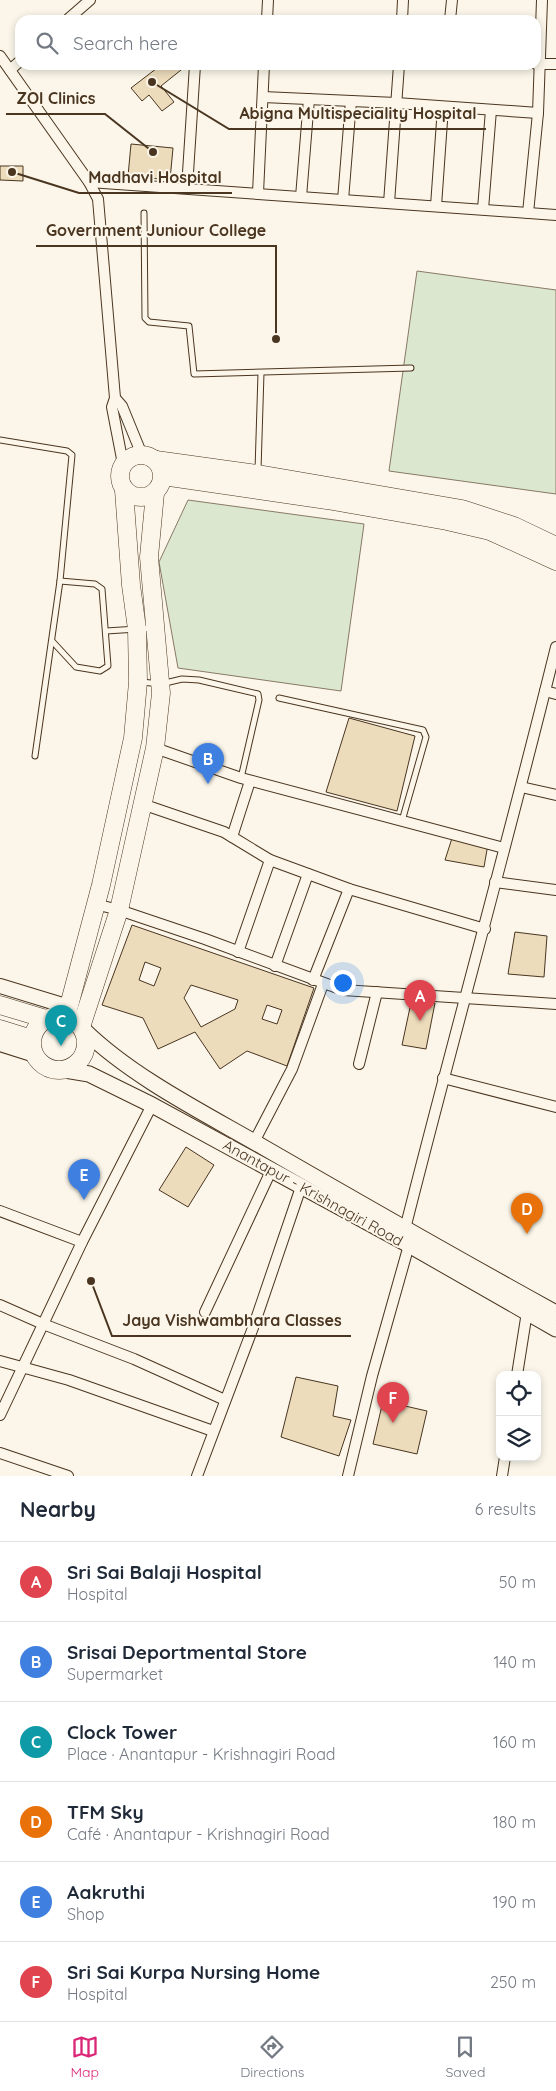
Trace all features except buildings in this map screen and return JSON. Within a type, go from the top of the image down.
[{"type":"highway","points":[[33,1047],[40,1024],[46,1019],[68,1012],[102,885],[133,738],[138,682],[146,629],[149,557],[155,493],[162,482],[163,476],[162,470],[149,457]]},
{"type":"highway","points":[[65,1070],[80,1062],[87,1046],[82,1028],[119,910],[155,748],[161,684],[146,629],[131,585],[124,490],[120,477],[123,464],[128,459],[149,457],[462,509],[514,526],[556,546]]},
{"type":"highway","points":[[163,476],[447,520],[490,531],[556,561]]},
{"type":"highway","points":[[124,490],[142,498],[155,493]]},
{"type":"highway","points":[[0,1005],[46,1019]]},
{"type":"highway","name":"Anantapur - Krishnagiri Road","points":[[68,1012],[82,1028]]},
{"type":"highway","name":"Anantapur - Krishnagiri Road","points":[[0,1029],[33,1047],[47,1068],[65,1070]]},
{"type":"main road","name":"Anantapur - Krishnagiri Road","points":[[82,1028],[104,1050],[192,1107],[556,1313]]},
{"type":"main road","name":"Anantapur - Krishnagiri Road","points":[[65,1070],[89,1074],[152,1104],[409,1245],[556,1329]]},
{"type":"street","points":[[73,15],[90,0]]},
{"type":"street","points":[[267,15],[268,0]]},
{"type":"street","points":[[402,15],[403,0]]},
{"type":"street","points":[[450,15],[452,0]]},
{"type":"street","points":[[541,16],[542,0]]},
{"type":"street","points":[[0,56],[89,182],[98,199],[115,398],[112,407],[123,464]]},
{"type":"street","points":[[541,64],[556,64]]},
{"type":"street","points":[[10,70],[15,66]]},
{"type":"street","points":[[187,188],[195,70]]},
{"type":"street","points":[[258,193],[264,70]]},
{"type":"street","points":[[389,203],[399,70]]},
{"type":"street","points":[[528,213],[538,113],[538,70]]},
{"type":"street","points":[[263,97],[396,103],[538,113]]},
{"type":"street","points":[[301,197],[309,99]]},
{"type":"street","points":[[343,200],[351,101]]},
{"type":"street","points":[[436,206],[442,107]]},
{"type":"street","points":[[482,209],[491,110]]},
{"type":"street","points":[[89,182],[556,215]]},
{"type":"street","points":[[115,398],[122,406],[149,457]]},
{"type":"street","points":[[405,1229],[443,1078],[485,928],[495,882],[556,647]]},
{"type":"street","points":[[545,691],[556,694]]},
{"type":"street","points":[[155,748],[245,779],[504,848]]},
{"type":"street","points":[[232,837],[245,779]]},
{"type":"street","points":[[521,787],[556,795]]},
{"type":"street","points":[[142,804],[224,832],[270,860],[349,889],[485,928]]},
{"type":"street","points":[[238,952],[270,860]]},
{"type":"street","points":[[275,966],[308,874]]},
{"type":"street","points":[[495,882],[556,890]]},
{"type":"street","points":[[254,1142],[292,1069],[349,889]]},
{"type":"street","points":[[96,904],[119,910],[343,990],[465,996],[556,1004]]},
{"type":"street","points":[[0,986],[68,1012]]},
{"type":"street","points":[[359,1064],[377,992]]},
{"type":"street","points":[[0,1044],[33,1047]]},
{"type":"street","points":[[443,1078],[556,1107]]},
{"type":"street","points":[[0,1415],[82,1242],[152,1104]]},
{"type":"street","points":[[205,1312],[271,1170]]},
{"type":"street","points":[[197,1476],[254,1325],[301,1187]]},
{"type":"street","points":[[0,1211],[82,1242]]},
{"type":"street","points":[[348,1476],[372,1376],[409,1245]]},
{"type":"street","points":[[0,1305],[42,1324],[134,1359],[225,1400]]},
{"type":"street","points":[[518,1371],[527,1312]]},
{"type":"street","points":[[0,1361],[69,1380],[213,1431]]},
{"type":"street","points":[[0,1453],[68,1476]]},
{"type":"street","points":[[502,1476],[504,1461]]},
{"type":"lane","points":[[144,213],[146,321],[189,326],[192,372],[195,375],[411,368]]},
{"type":"lane","points":[[258,474],[261,374]]},
{"type":"lane","points":[[0,440],[66,452],[72,455],[60,580],[35,756]]},
{"type":"lane","points":[[52,641],[69,662],[76,667],[100,671],[108,666],[102,589],[95,584],[60,580]]},
{"type":"lane","points":[[106,631],[146,629]]},
{"type":"lane","points":[[138,682],[161,684],[182,679],[199,680],[258,694],[260,700],[245,779]]},
{"type":"lane","points":[[279,698],[423,730],[426,737],[402,821]]},
{"type":"green space","points":[[417,271],[556,290],[556,494],[389,471]]},
{"type":"green space","points":[[188,500],[364,524],[341,691],[178,668],[159,562]]},
{"type":"place","name":"Abigna Multispeciality Hospital","points":[[152,82]]},
{"type":"place","name":"ZOI Clinics","points":[[153,152]]},
{"type":"place","name":"Madhavi Hospital","points":[[12,172]]},
{"type":"place","name":"Government Juniour College","points":[[276,339]]},
{"type":"place","name":"Srisai Deportmental Store","points":[[208,784]]},
{"type":"place","name":"Sri Sai Balaji Hospital","points":[[420,1021]]},
{"type":"place","name":"Clock Tower","points":[[61,1046]]},
{"type":"place","name":"Aakruthi","points":[[84,1200]]},
{"type":"place","name":"TFM Sky","points":[[527,1234]]},
{"type":"place","name":"Jaya Vishwambhara Classes","points":[[91,1281]]},
{"type":"place","name":"Sri Sai Kurpa Nursing Home","points":[[393,1423]]}]
